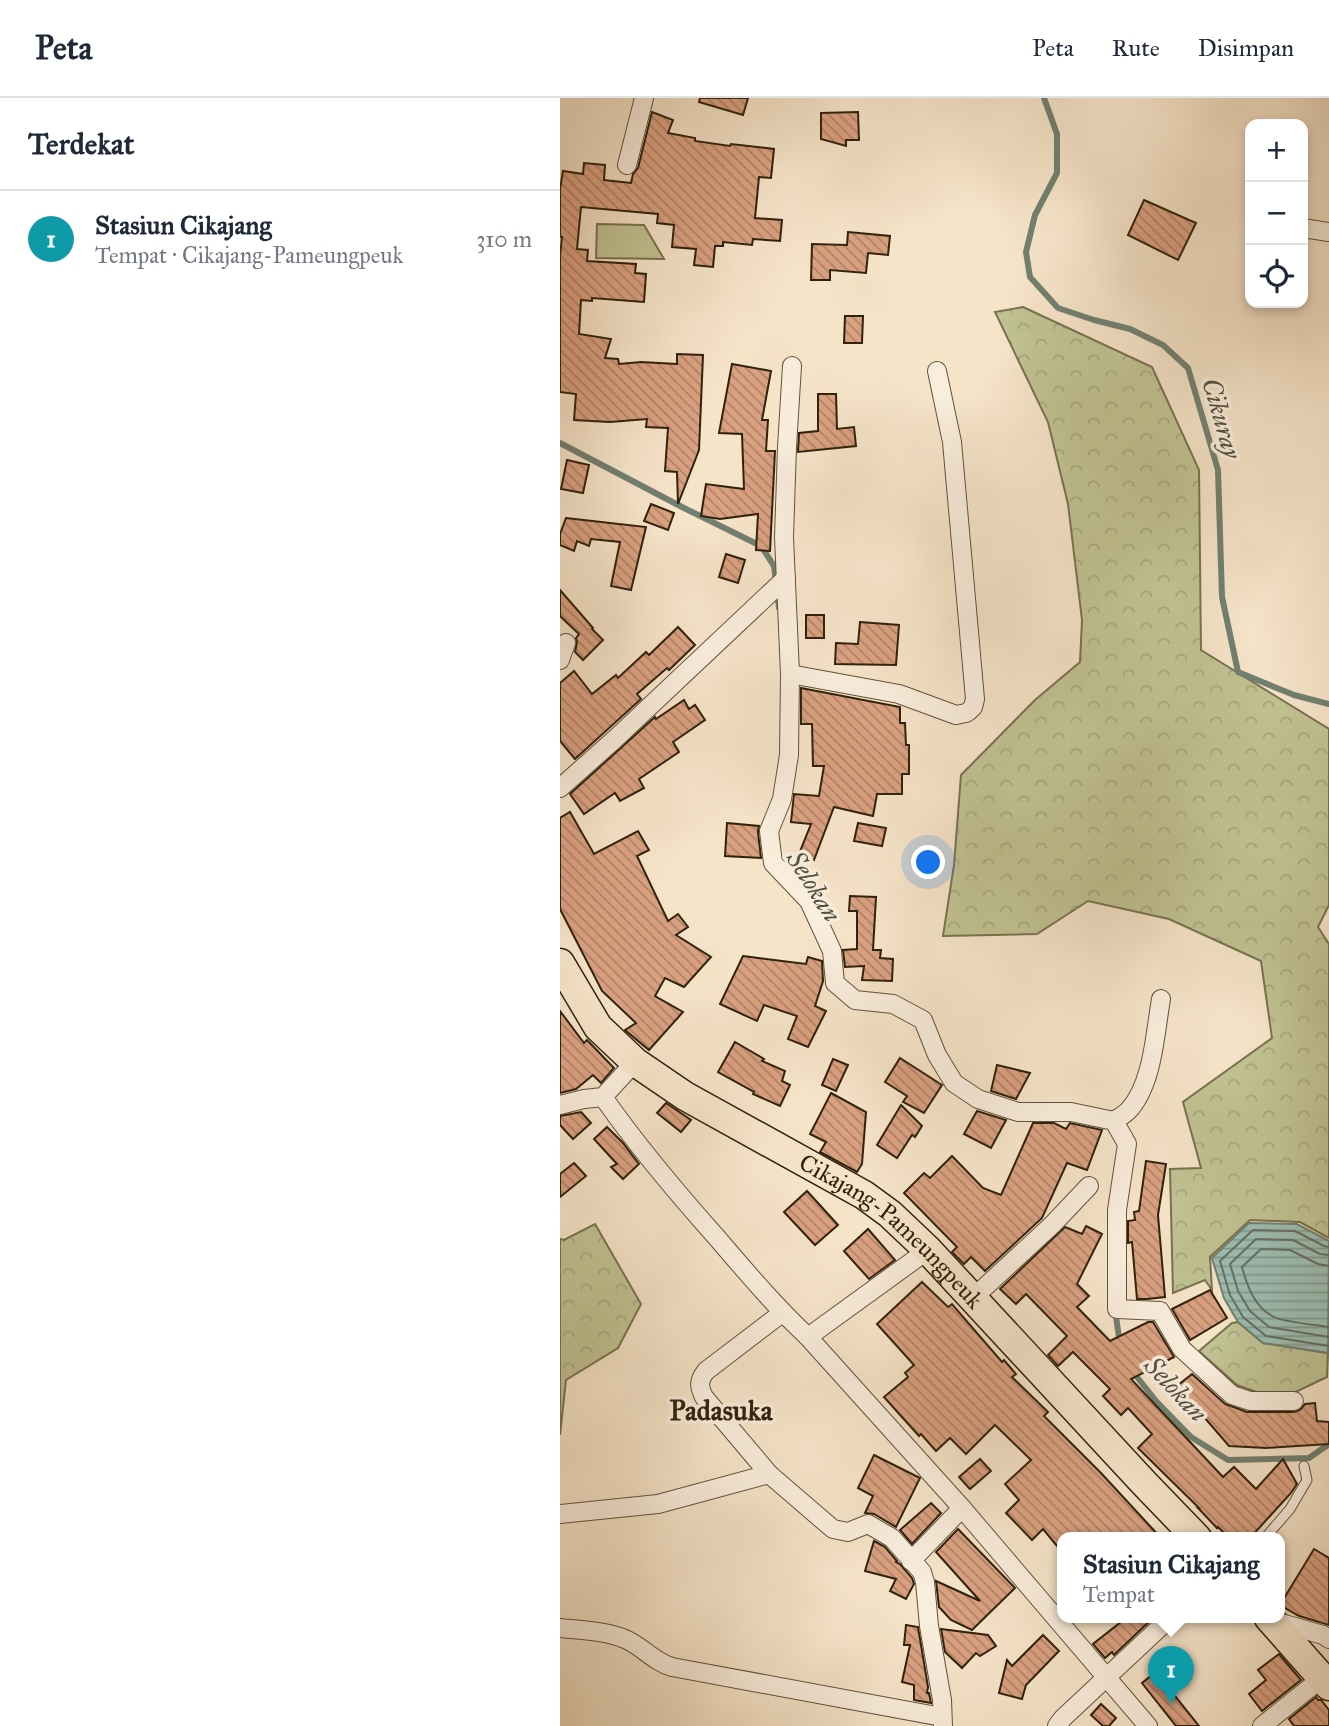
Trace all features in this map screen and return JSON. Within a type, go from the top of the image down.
[{"type":"main road","name":"Cikajang-Pameungpeuk","points":[[560,963],[598,1027],[635,1062],[695,1102],[864,1195],[890,1214],[928,1250],[1191,1532]]},
{"type":"main road","points":[[1274,1623],[1326,1682]]},
{"type":"street","points":[[627,165],[644,98]]},
{"type":"street","points":[[1308,229],[1329,232]]},
{"type":"street","points":[[792,366],[784,537],[779,584],[790,674],[789,755],[782,799],[769,831],[773,863],[809,901],[832,951],[835,983],[855,1000],[892,1004],[923,1020],[937,1055],[954,1083],[978,1099],[1018,1112],[1071,1112],[1114,1121],[1127,1112],[1140,1095],[1147,1079],[1161,999]]},
{"type":"street","points":[[790,674],[900,694],[956,715],[966,713],[973,707],[975,699],[952,442],[937,371]]},
{"type":"street","points":[[560,788],[779,584]]},
{"type":"street","points":[[560,1105],[584,1098],[603,1097],[635,1062]]},
{"type":"street","points":[[603,1097],[630,1135],[782,1313],[808,1338],[962,1508],[1057,1619]]},
{"type":"street","points":[[1114,1121],[1127,1144],[1117,1210],[1117,1309],[1160,1311],[1182,1349],[1232,1395],[1250,1401],[1294,1401]]},
{"type":"street","points":[[973,1298],[1089,1186]]},
{"type":"street","points":[[808,1338],[928,1250]]},
{"type":"street","points":[[560,1628],[625,1639],[672,1667],[943,1721],[922,1572],[892,1538],[868,1524],[848,1532],[833,1530],[769,1474],[704,1397],[700,1387],[701,1378],[706,1371],[782,1313]]},
{"type":"street","points":[[560,1514],[658,1504],[769,1474]]},
{"type":"street","points":[[911,1561],[962,1508]]},
{"type":"street","points":[[1060,1623],[1148,1726]]},
{"type":"street","points":[[1057,1726],[1165,1623]]},
{"type":"street","points":[[1283,1623],[1329,1639]]},
{"type":"street","points":[[1262,1726],[1326,1682]]},
{"type":"lane","points":[[1270,1532],[1290,1509],[1307,1480],[1304,1466]]},
{"type":"green space","points":[[597,224],[644,225],[664,259],[596,258]]},
{"type":"green space","points":[[1023,307],[1152,367],[1199,470],[1201,650],[1329,729],[1329,905],[1318,927],[1329,944],[1329,1238],[1300,1222],[1250,1220],[1210,1257],[1212,1290],[1205,1280],[1173,1293],[1170,1169],[1201,1168],[1183,1102],[1272,1038],[1261,961],[1169,919],[1088,901],[1037,934],[943,936],[954,865],[961,775],[1035,700],[1080,662],[1082,620],[1068,504],[1048,422],[995,312]]},
{"type":"green space","points":[[595,1224],[641,1304],[618,1348],[566,1380],[560,1435],[560,1239],[564,1240]]},
{"type":"green space","points":[[1238,1322],[1263,1343],[1328,1353],[1327,1377],[1279,1400],[1237,1385],[1199,1351],[1232,1323]]},
{"type":"water","points":[[1249,1223],[1297,1224],[1329,1241],[1328,1353],[1263,1343],[1238,1322],[1224,1298],[1212,1258]]},
{"type":"building","points":[[700,98],[748,98],[743,115],[699,102]]},
{"type":"building","points":[[652,112],[673,120],[668,133],[695,138],[695,141],[774,149],[771,178],[759,177],[755,218],[782,220],[780,241],[753,239],[752,245],[723,242],[723,246],[715,246],[713,267],[694,265],[696,249],[672,247],[674,225],[657,223],[658,214],[581,207],[577,249],[588,250],[587,261],[636,264],[635,273],[646,274],[644,302],[592,298],[592,301],[581,300],[579,334],[611,339],[605,358],[618,359],[619,364],[677,364],[677,354],[703,355],[699,450],[678,504],[677,472],[665,471],[668,428],[646,427],[647,419],[610,422],[574,420],[576,394],[560,392],[560,189],[563,171],[583,174],[584,163],[605,165],[604,180],[631,183],[638,168]]},
{"type":"building","points":[[858,112],[859,140],[846,140],[846,146],[821,139],[821,113]]},
{"type":"building","points":[[1144,200],[1196,223],[1178,260],[1128,235]]},
{"type":"building","points":[[848,232],[890,236],[888,255],[868,253],[866,273],[830,270],[830,280],[811,280],[812,244],[847,245]]},
{"type":"building","points":[[845,316],[863,316],[862,343],[844,343]]},
{"type":"building","points":[[732,364],[771,371],[762,420],[768,420],[766,451],[775,451],[770,551],[756,550],[758,514],[720,519],[701,516],[706,484],[744,489],[742,434],[719,433]]},
{"type":"building","points":[[818,394],[836,394],[837,429],[854,427],[856,446],[798,452],[799,433],[818,431]]},
{"type":"building","points":[[567,460],[589,465],[583,493],[561,489]]},
{"type":"building","points":[[651,504],[674,513],[668,530],[644,521]]},
{"type":"building","points":[[566,518],[646,527],[631,590],[611,586],[620,542],[591,539],[589,546],[577,541],[574,551],[560,545],[560,534]]},
{"type":"building","points":[[726,554],[745,560],[738,583],[719,577]]},
{"type":"building","points":[[560,590],[603,640],[583,660],[575,652],[579,634],[560,616]]},
{"type":"building","points":[[806,615],[824,615],[824,638],[806,638]]},
{"type":"building","points":[[860,622],[899,625],[896,665],[835,664],[836,643],[858,644]]},
{"type":"building","points":[[678,627],[695,645],[669,670],[667,668],[637,694],[641,699],[575,759],[560,741],[560,683],[574,671],[592,694],[616,675],[618,678],[646,652],[649,655]]},
{"type":"building","points":[[801,688],[900,707],[900,723],[905,723],[906,745],[909,745],[909,774],[902,774],[902,794],[877,794],[873,816],[834,807],[814,860],[799,854],[811,824],[791,822],[794,794],[819,796],[824,766],[813,766],[812,724],[801,724]]},
{"type":"building","points":[[684,700],[689,709],[695,705],[705,720],[673,742],[679,752],[639,779],[644,788],[620,801],[615,793],[584,814],[570,794],[655,717],[656,719]]},
{"type":"building","points":[[570,812],[594,854],[638,831],[649,850],[637,856],[668,921],[678,914],[688,927],[676,935],[711,957],[684,987],[665,978],[655,996],[683,1012],[649,1050],[625,1030],[636,1023],[602,991],[560,909],[560,818]]},
{"type":"building","points":[[727,823],[759,826],[761,858],[725,856]]},
{"type":"building","points":[[858,823],[886,828],[882,846],[854,841]]},
{"type":"building","points":[[850,896],[876,897],[873,950],[881,950],[880,958],[893,959],[892,981],[862,980],[864,966],[845,967],[843,950],[857,949],[857,911],[849,911]]},
{"type":"building","points":[[743,956],[806,964],[808,957],[822,961],[823,981],[815,1006],[826,1011],[808,1047],[788,1039],[797,1016],[764,1005],[757,1021],[720,1004]]},
{"type":"building","points":[[560,1011],[584,1043],[587,1040],[614,1068],[601,1083],[593,1075],[576,1089],[560,1093]]},
{"type":"building","points":[[735,1042],[764,1059],[762,1061],[785,1071],[782,1081],[790,1085],[780,1106],[753,1094],[754,1092],[718,1072]]},
{"type":"building","points":[[900,1058],[942,1085],[924,1113],[903,1102],[907,1096],[885,1082]]},
{"type":"building","points":[[833,1059],[848,1065],[836,1091],[822,1085]]},
{"type":"building","points":[[997,1065],[1030,1073],[1016,1099],[991,1091]]},
{"type":"building","points":[[831,1093],[866,1112],[862,1164],[857,1172],[820,1152],[826,1142],[810,1134]]},
{"type":"building","points":[[666,1103],[691,1120],[681,1132],[657,1113]]},
{"type":"building","points":[[901,1105],[922,1126],[915,1137],[912,1135],[897,1158],[877,1145]]},
{"type":"building","points":[[977,1111],[1006,1120],[991,1148],[964,1134]]},
{"type":"building","points":[[581,1112],[591,1123],[573,1139],[560,1125],[560,1116]]},
{"type":"building","points":[[1033,1123],[1054,1123],[1066,1129],[1070,1123],[1102,1130],[1087,1170],[1067,1163],[1042,1218],[985,1271],[971,1257],[964,1264],[952,1252],[957,1247],[904,1193],[924,1173],[930,1178],[952,1156],[983,1188],[1001,1195]]},
{"type":"building","points":[[607,1127],[639,1164],[623,1179],[611,1167],[617,1164],[594,1139]]},
{"type":"building","points":[[1146,1161],[1166,1164],[1158,1215],[1165,1297],[1137,1299],[1132,1242],[1128,1243],[1128,1221],[1135,1220],[1134,1212],[1139,1211]]},
{"type":"building","points":[[574,1163],[586,1176],[560,1197],[560,1174]]},
{"type":"building","points":[[807,1191],[838,1225],[815,1245],[784,1212]]},
{"type":"building","points":[[1086,1226],[1102,1234],[1077,1284],[1089,1296],[1077,1307],[1110,1341],[1153,1322],[1174,1357],[1131,1379],[1223,1477],[1234,1467],[1256,1489],[1283,1459],[1297,1484],[1255,1532],[1223,1532],[1217,1528],[1138,1448],[1152,1434],[1128,1408],[1121,1415],[1103,1396],[1110,1389],[1073,1352],[1058,1366],[1048,1355],[1067,1336],[1026,1294],[1016,1304],[1000,1289],[1065,1227],[1082,1234]]},
{"type":"building","points":[[868,1229],[895,1260],[869,1279],[844,1251]]},
{"type":"building","points":[[922,1282],[948,1307],[952,1304],[1002,1362],[1004,1360],[1016,1374],[1012,1377],[1048,1412],[1044,1416],[1155,1532],[1057,1532],[1057,1546],[1043,1529],[1032,1540],[1006,1513],[1019,1500],[1005,1484],[1031,1460],[995,1425],[966,1454],[950,1438],[936,1451],[921,1434],[919,1436],[884,1397],[908,1377],[905,1373],[914,1365],[877,1324]]},
{"type":"building","points":[[1210,1290],[1227,1318],[1190,1340],[1172,1309]]},
{"type":"building","points":[[1192,1374],[1225,1404],[1247,1412],[1294,1412],[1305,1404],[1315,1403],[1317,1421],[1329,1422],[1329,1444],[1266,1448],[1229,1446],[1177,1386]]},
{"type":"building","points":[[874,1455],[920,1478],[896,1527],[874,1514],[865,1513],[873,1496],[858,1488]]},
{"type":"building","points":[[980,1459],[991,1471],[970,1489],[959,1477]]},
{"type":"building","points":[[931,1503],[941,1513],[912,1544],[900,1530]]},
{"type":"building","points":[[958,1529],[1015,1588],[972,1630],[951,1620],[939,1607],[936,1581],[980,1601],[936,1552]]},
{"type":"building","points":[[874,1541],[885,1547],[912,1578],[914,1584],[906,1599],[890,1591],[896,1579],[865,1571]]},
{"type":"building","points":[[1314,1549],[1329,1558],[1329,1625],[1299,1616],[1285,1608],[1285,1597]]},
{"type":"building","points":[[1120,1623],[1148,1623],[1114,1655],[1112,1652],[1105,1658],[1093,1644]]},
{"type":"building","points":[[906,1625],[918,1627],[927,1693],[931,1703],[914,1700],[914,1685],[902,1682],[910,1645],[904,1645]]},
{"type":"building","points":[[941,1629],[988,1635],[996,1646],[980,1656],[976,1653],[962,1668],[945,1652]]},
{"type":"building","points":[[1043,1635],[1059,1651],[1026,1685],[1022,1699],[999,1693],[1007,1660],[1012,1666]]},
{"type":"building","points":[[1279,1654],[1301,1680],[1262,1711],[1249,1694],[1266,1680],[1258,1670]]},
{"type":"building","points":[[1156,1672],[1199,1726],[1176,1726],[1142,1683]]},
{"type":"building","points":[[1316,1697],[1329,1710],[1329,1726],[1294,1726],[1289,1719]]},
{"type":"building","points":[[1101,1704],[1116,1718],[1109,1726],[1103,1726],[1091,1715]]},
{"type":"waterway","name":"Cikuray","points":[[1044,98],[1057,134],[1057,173],[1035,215],[1026,252],[1030,277],[1058,308],[1130,329],[1163,345],[1188,368],[1218,470],[1222,597],[1238,672],[1294,695],[1329,704]]},
{"type":"waterway","name":"Selokan","points":[[560,443],[761,546],[774,566],[779,608]]},
{"type":"waterway","name":"Selokan","points":[[1115,1310],[1120,1344]]},
{"type":"waterway","name":"Selokan","points":[[1133,1372],[1156,1401],[1191,1437],[1228,1460],[1309,1458],[1329,1444]]},
{"type":"place","name":"Stasiun Cikajang","points":[[1171,1704]]},
{"type":"district","name":"Padasuka","points":[[721,1410]]}]
